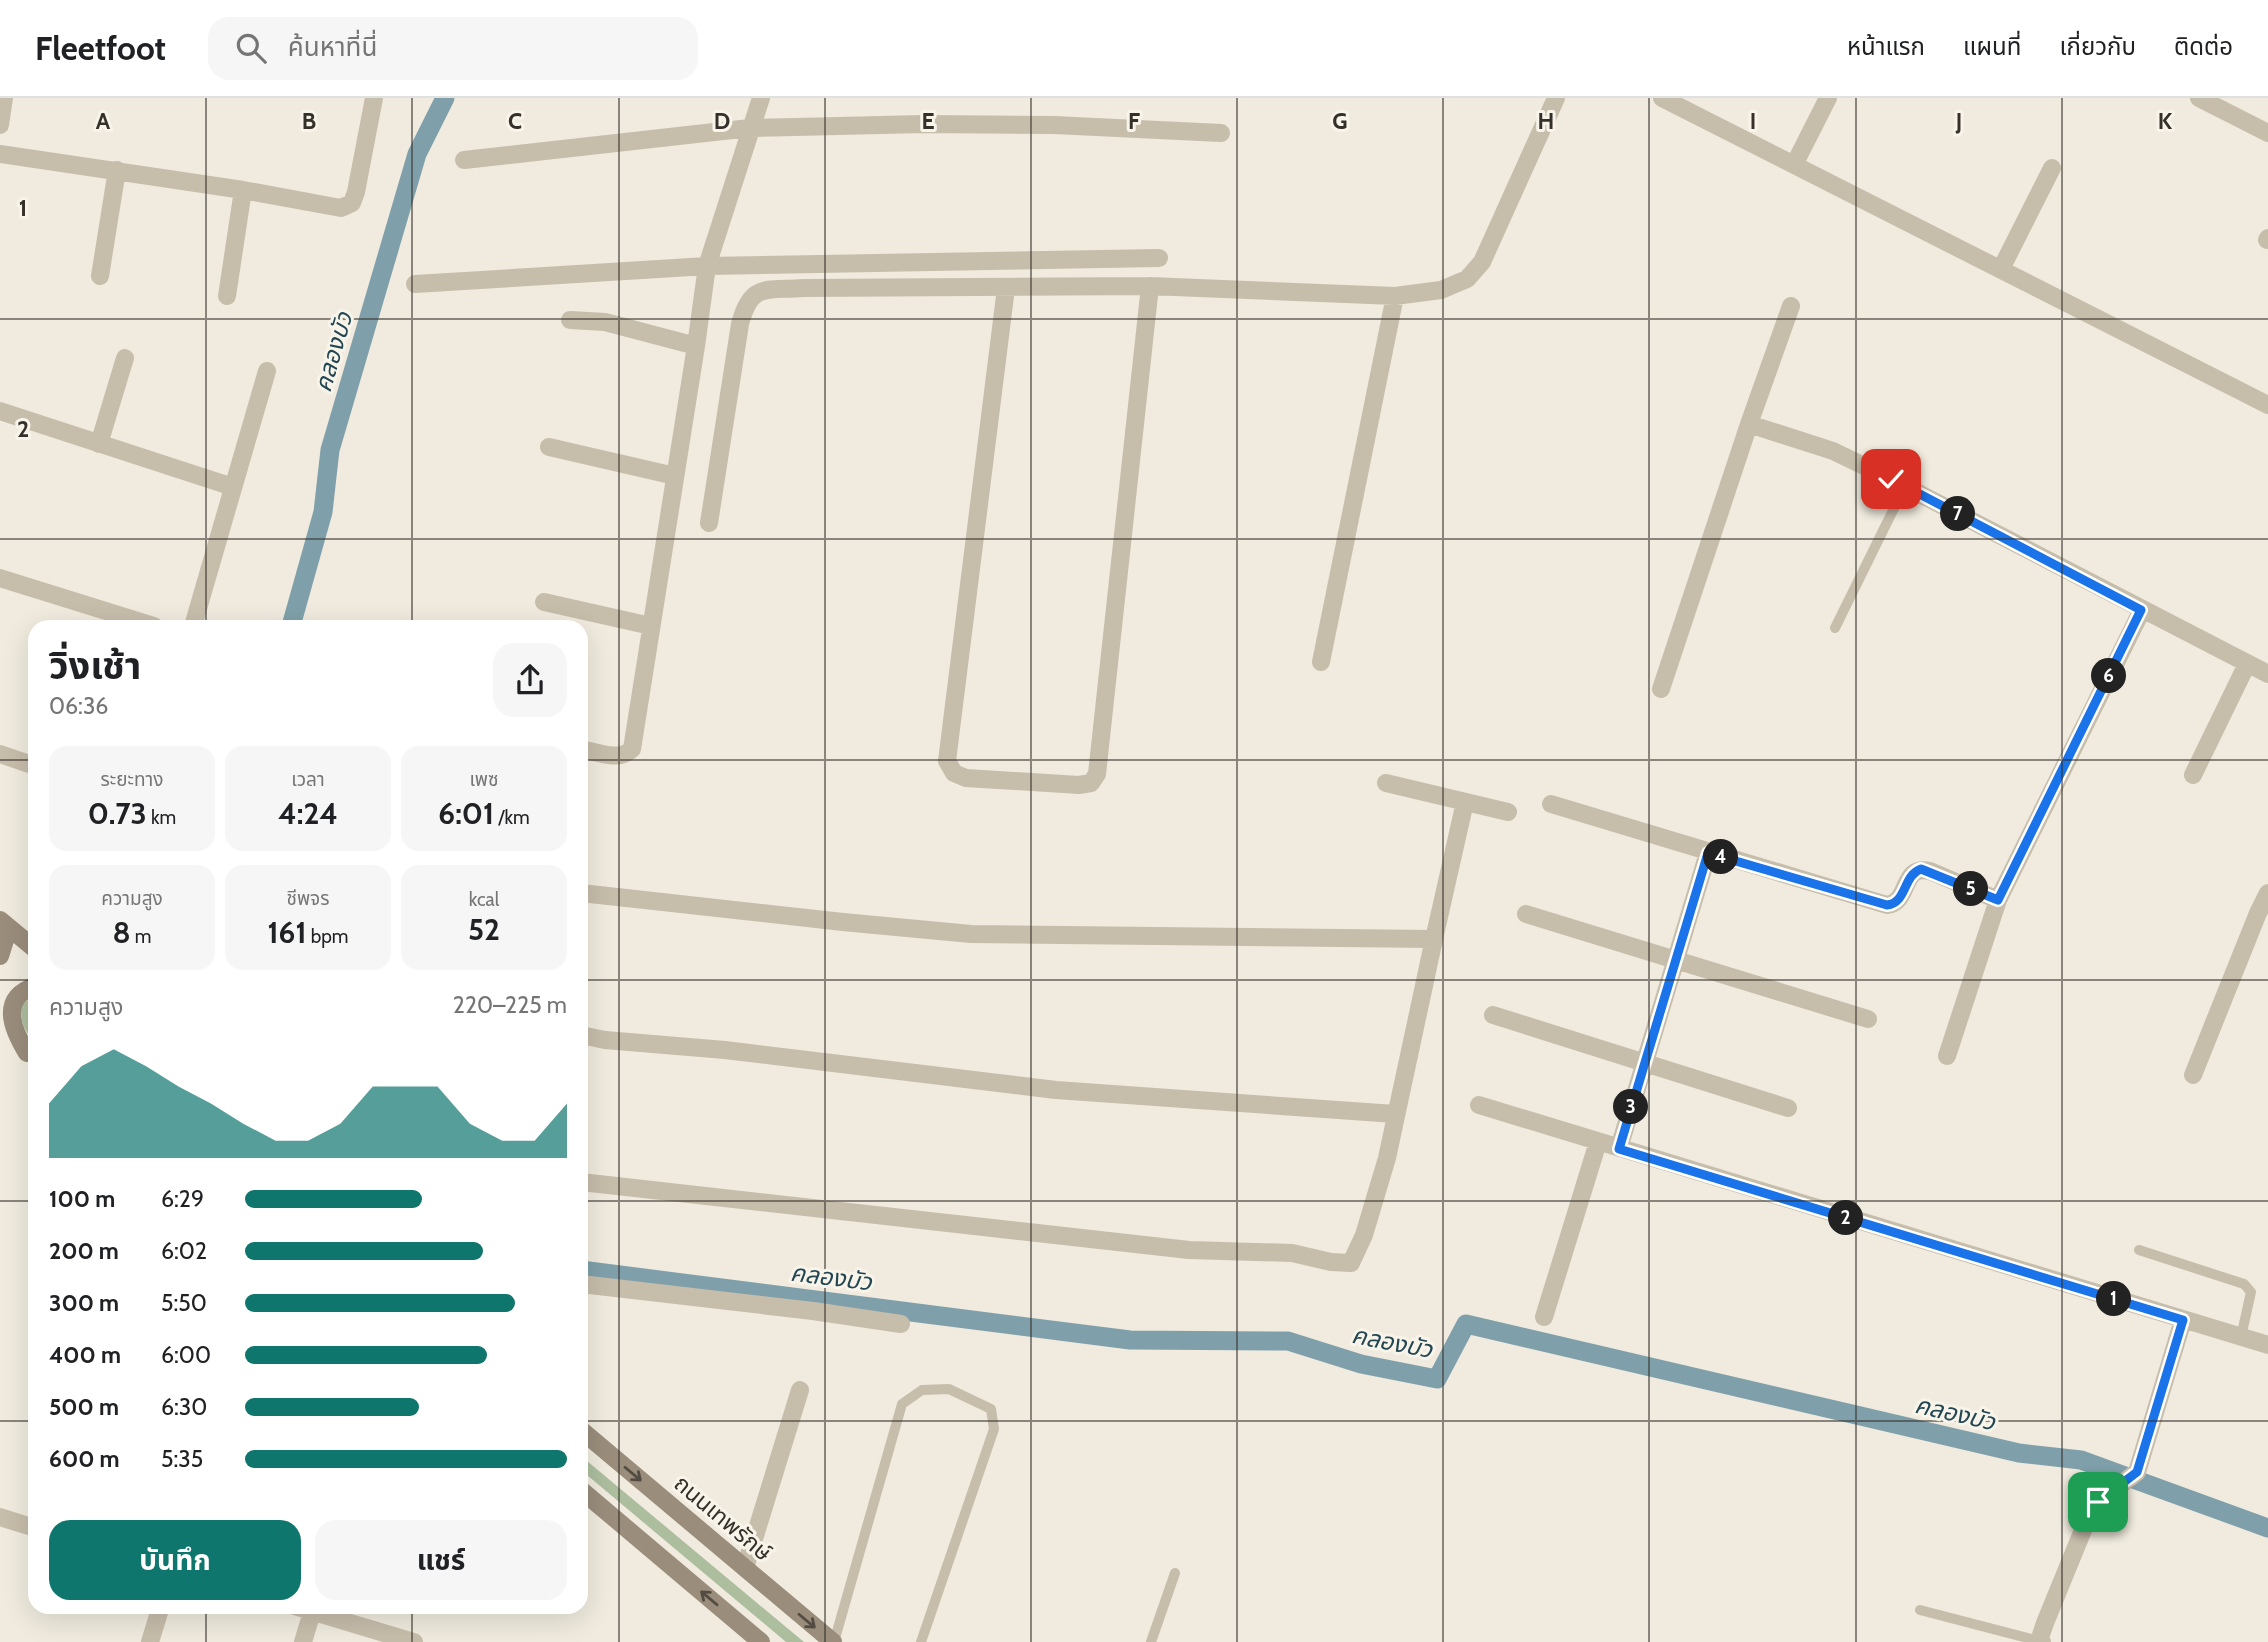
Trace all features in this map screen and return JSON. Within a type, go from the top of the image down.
[{"type":"main road","points":[[1,921],[28,943]]},
{"type":"main road","points":[[0,956],[6,937],[1,921]]},
{"type":"main road","points":[[28,988],[12,999],[8,1012],[11,1028],[28,1052]]},
{"type":"main road","points":[[0,1032],[28,1054]]},
{"type":"main road","name":"ถนนเทพรักษ์","points":[[588,1436],[834,1642]]},
{"type":"main road","points":[[588,1496],[756,1640]]},
{"type":"street","points":[[0,125],[4,98]]},
{"type":"street","points":[[0,154],[117,170],[341,208],[352,203],[356,192],[374,98]]},
{"type":"street","points":[[588,750],[619,756],[627,755],[632,749],[696,346],[706,266],[761,98]]},
{"type":"street","points":[[709,523],[740,324],[744,307],[750,297],[758,292],[803,288],[1150,286],[1395,296],[1441,290],[1467,279],[1482,262],[1556,98]]},
{"type":"street","points":[[1662,98],[2268,405]]},
{"type":"street","points":[[1794,165],[1828,98]]},
{"type":"street","points":[[2208,100],[2268,133]]},
{"type":"street","points":[[464,160],[750,128],[925,124],[1054,125],[1221,133]]},
{"type":"street","points":[[2001,269],[2052,168]]},
{"type":"street","points":[[100,276],[117,170]]},
{"type":"street","points":[[227,296],[243,190]]},
{"type":"street","points":[[415,284],[706,266],[1159,258]]},
{"type":"street","points":[[1006,288],[947,761],[954,773],[966,778],[1079,785],[1091,783],[1097,774],[1150,286]]},
{"type":"street","points":[[1321,662],[1395,296]]},
{"type":"street","points":[[1661,689],[1791,306]]},
{"type":"street","points":[[570,320],[605,322],[696,346]]},
{"type":"street","points":[[99,444],[125,358]]},
{"type":"street","points":[[195,620],[267,371]]},
{"type":"street","points":[[0,411],[233,487]]},
{"type":"street","points":[[1749,424],[1833,452],[1905,486],[2268,674]]},
{"type":"street","points":[[549,447],[675,476]]},
{"type":"street","points":[[0,578],[135,620]]},
{"type":"street","points":[[544,602],[651,626]]},
{"type":"street","points":[[1947,1056],[1998,900],[2141,610]]},
{"type":"street","points":[[2193,775],[2247,664]]},
{"type":"street","points":[[0,754],[28,764]]},
{"type":"street","points":[[1386,783],[1508,812]]},
{"type":"street","points":[[588,1183],[1189,1250],[1292,1252],[1331,1262],[1351,1263],[1364,1235],[1379,1184],[1465,802]]},
{"type":"street","points":[[1551,804],[1887,905],[1899,900],[1915,871],[1921,869],[1998,900]]},
{"type":"street","points":[[1619,1149],[1708,853]]},
{"type":"street","points":[[2193,1075],[2268,893]]},
{"type":"street","points":[[588,894],[971,934],[1434,939]]},
{"type":"street","points":[[1526,914],[1868,1020]]},
{"type":"street","points":[[1493,1015],[1788,1108]]},
{"type":"street","points":[[588,1036],[725,1050],[1056,1090],[1395,1114]]},
{"type":"street","points":[[1479,1105],[2268,1345]]},
{"type":"street","points":[[1544,1317],[1598,1142]]},
{"type":"street","points":[[588,1285],[901,1324]]},
{"type":"street","points":[[2040,1642],[2090,1513],[2098,1502],[2137,1472],[2183,1320]]},
{"type":"street","points":[[744,1568],[800,1390]]},
{"type":"street","points":[[0,1517],[28,1526]]},
{"type":"street","points":[[150,1642],[159,1614]]},
{"type":"street","points":[[303,1614],[303,1642]]},
{"type":"street","points":[[320,1614],[414,1642]]},
{"type":"lane","points":[[1835,628],[1905,486]]},
{"type":"lane","points":[[2139,1250],[2244,1284],[2251,1292],[2241,1337]]},
{"type":"lane","points":[[834,1642],[902,1404],[922,1390],[949,1389],[991,1409],[995,1429],[921,1642]]},
{"type":"lane","points":[[1152,1642],[1175,1573]]},
{"type":"lane","points":[[1920,1610],[2040,1642]]},
{"type":"green space","points":[[28,1000],[28,1034],[22,1021],[21,1006]]},
{"type":"green space","points":[[588,1462],[804,1642],[786,1642],[588,1476]]},
{"type":"waterway","name":"คลองบัว","points":[[293,620],[323,512],[330,450],[417,154],[445,98]]},
{"type":"waterway","name":"คลองบัว","points":[[588,1271],[1130,1340],[1288,1341],[1361,1364],[1437,1379],[1466,1324],[2019,1453],[2081,1460],[2268,1528]]},
{"type":"route","points":[[1891,479],[2141,610],[1998,900],[1921,869],[1915,871],[1899,900],[1887,905],[1708,853],[1619,1149],[2183,1320],[2137,1472],[2098,1502]]}]
